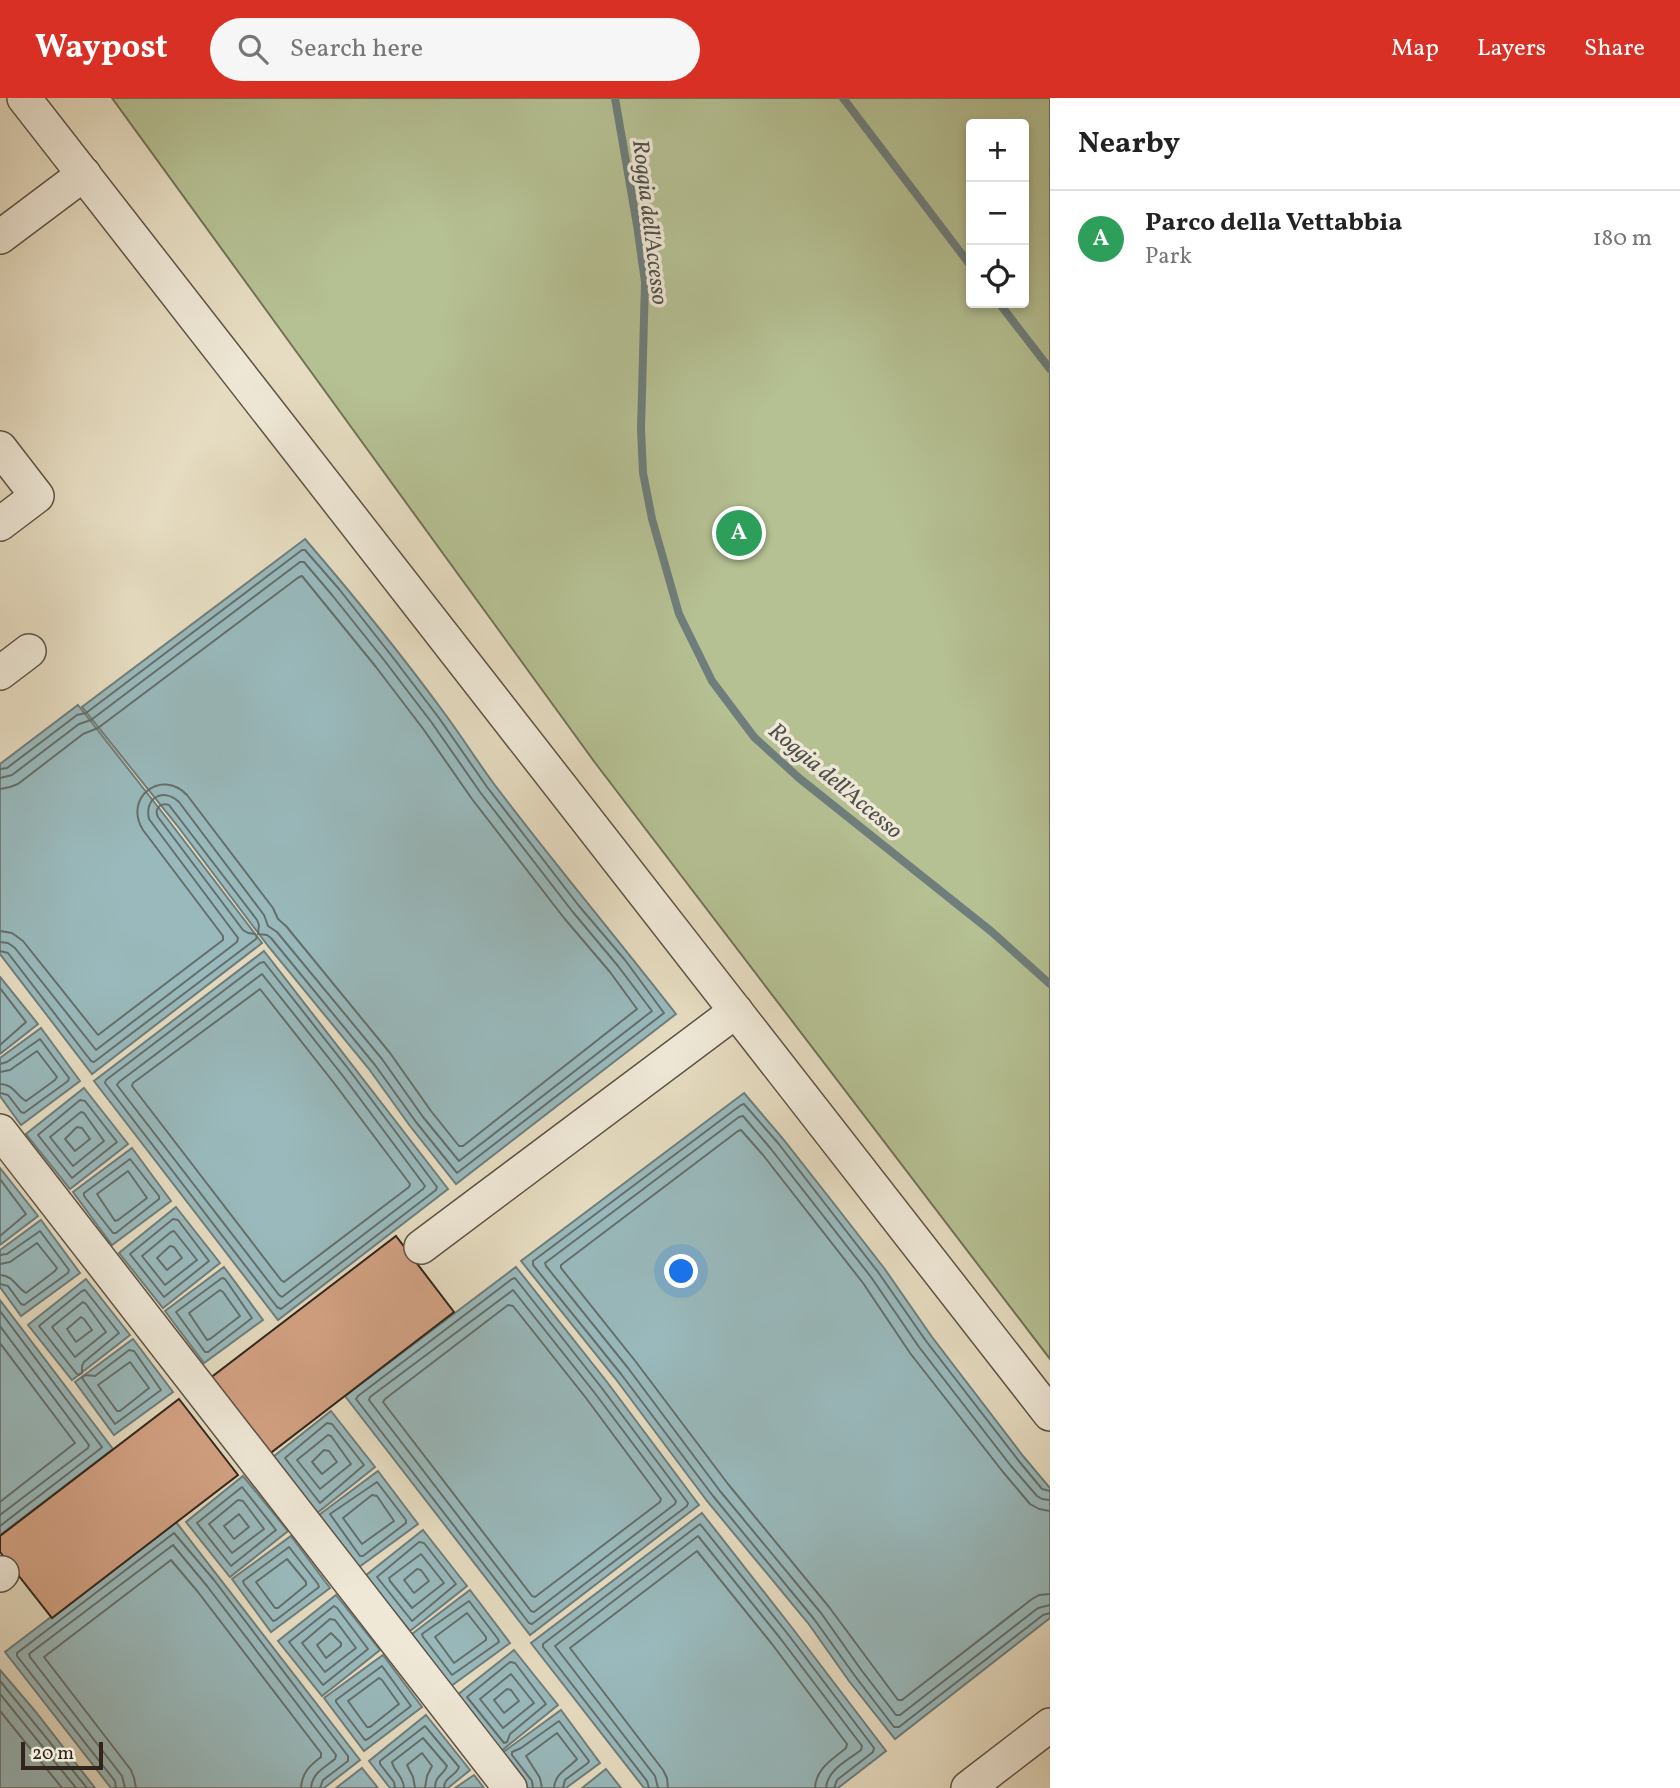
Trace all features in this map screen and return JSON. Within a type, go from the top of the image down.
[{"type":"lane","points":[[24,98],[1050,1414]]},
{"type":"lane","points":[[0,237],[84,174]]},
{"type":"lane","points":[[0,448],[37,496],[0,524]]},
{"type":"lane","points":[[0,673],[29,651]]},
{"type":"lane","points":[[421,1247],[736,1011]]},
{"type":"lane","points":[[0,1131],[510,1788]]},
{"type":"lane","points":[[968,1788],[1050,1725]]},
{"type":"green space","points":[[112,98],[1050,98],[1050,1359],[596,764]]},
{"type":"water","points":[[305,539],[394,647],[516,813],[676,1014],[456,1184],[369,1069],[268,946],[176,824],[82,707]]},
{"type":"water","points":[[78,705],[262,943],[92,1074],[0,954],[0,764]]},
{"type":"water","points":[[264,951],[448,1189],[278,1320],[94,1081]]},
{"type":"water","points":[[0,977],[38,1024],[0,1054]]},
{"type":"water","points":[[41,1028],[80,1081],[21,1125],[0,1096],[0,1058]]},
{"type":"water","points":[[84,1088],[128,1144],[70,1189],[26,1134]]},
{"type":"water","points":[[744,1093],[884,1268],[932,1337],[1050,1488],[1050,1618],[895,1739],[808,1623],[707,1501],[615,1378],[521,1261]]},
{"type":"water","points":[[132,1148],[171,1201],[112,1245],[73,1192]]},
{"type":"water","points":[[0,1168],[38,1216],[0,1245]]},
{"type":"water","points":[[176,1207],[220,1263],[163,1308],[119,1253]]},
{"type":"water","points":[[41,1220],[80,1273],[21,1316],[0,1287],[0,1250]]},
{"type":"water","points":[[224,1267],[263,1320],[204,1363],[165,1311]]},
{"type":"water","points":[[516,1267],[699,1505],[530,1635],[345,1396]]},
{"type":"water","points":[[86,1279],[130,1335],[72,1380],[28,1325]]},
{"type":"water","points":[[0,1300],[113,1449],[0,1535]]},
{"type":"water","points":[[133,1339],[173,1392],[114,1435],[75,1382]]},
{"type":"water","points":[[331,1411],[375,1467],[317,1513],[273,1457]]},
{"type":"water","points":[[378,1471],[418,1524],[359,1567],[319,1515]]},
{"type":"water","points":[[243,1476],[288,1531],[230,1577],[186,1522]]},
{"type":"water","points":[[702,1513],[886,1751],[838,1788],[644,1788],[531,1643]]},
{"type":"water","points":[[176,1522],[360,1760],[324,1788],[111,1788],[5,1652]]},
{"type":"water","points":[[423,1530],[467,1586],[410,1631],[365,1576]]},
{"type":"water","points":[[291,1536],[330,1588],[271,1632],[232,1579]]},
{"type":"water","points":[[470,1590],[510,1643],[451,1686],[412,1634]]},
{"type":"water","points":[[336,1595],[380,1650],[322,1696],[278,1641]]},
{"type":"water","points":[[514,1650],[558,1705],[500,1752],[456,1696]]},
{"type":"water","points":[[383,1655],[422,1707],[364,1751],[324,1698]]},
{"type":"water","points":[[0,1670],[35,1711],[95,1788],[0,1788]]},
{"type":"water","points":[[561,1710],[600,1763],[566,1788],[528,1788],[502,1753]]},
{"type":"water","points":[[426,1715],[470,1770],[448,1788],[390,1788],[369,1761]]},
{"type":"water","points":[[362,1768],[378,1788],[336,1788]]},
{"type":"water","points":[[606,1769],[621,1788],[582,1788]]},
{"type":"water","points":[[474,1775],[484,1788],[455,1788]]},
{"type":"building","points":[[396,1236],[454,1312],[268,1455],[209,1379]]},
{"type":"building","points":[[179,1399],[238,1475],[52,1618],[0,1552],[0,1536]]},
{"type":"waterway","name":"Roggia dell'Accesso","points":[[615,98],[645,282],[641,429],[643,473],[652,519],[679,614],[712,681],[754,737],[799,778],[992,932],[1050,984]]},
{"type":"waterway","points":[[843,98],[966,259]]},
{"type":"waterway","points":[[1003,308],[1050,369]]},
{"type":"place","name":"Parco della Vettabbia","points":[[739,533]]}]
